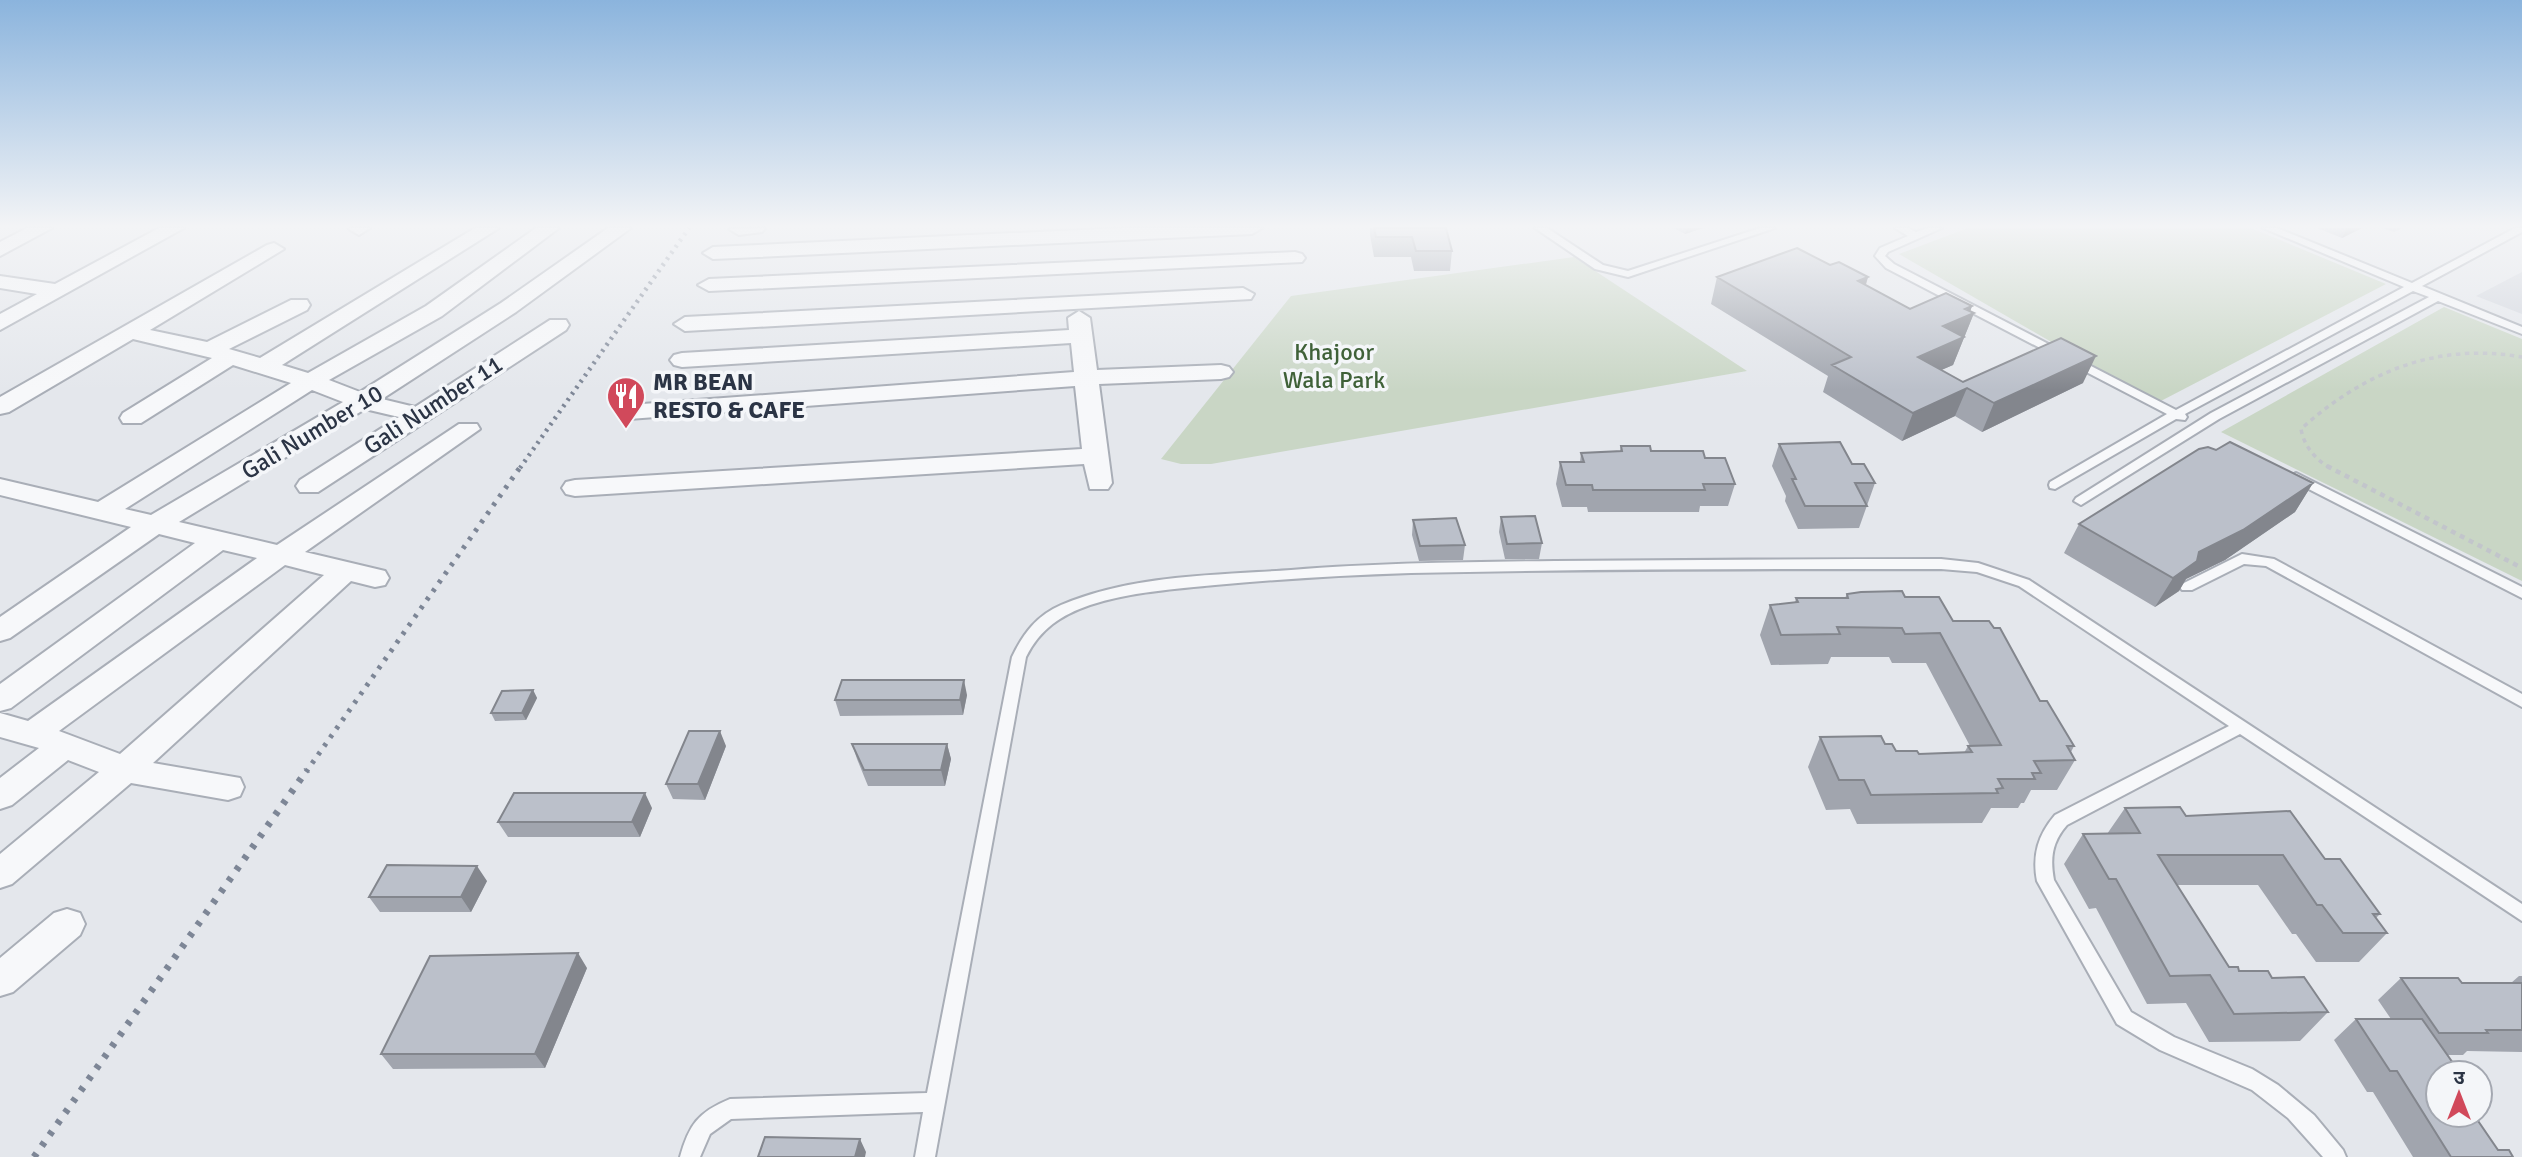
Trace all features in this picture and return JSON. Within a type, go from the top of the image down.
[{"type":"street","points":[[0,282],[58,291]]},
{"type":"street","points":[[0,323],[75,282]]},
{"type":"street","points":[[0,407],[217,282]]},
{"type":"street","points":[[262,367],[401,282]]},
{"type":"street","points":[[100,513],[310,381],[434,312],[475,282]]},
{"type":"street","name":"Gali Number 10","points":[[0,631],[155,525],[362,401],[480,327],[544,282]]},
{"type":"street","points":[[709,285],[770,282]]},
{"type":"street","points":[[1075,282],[1099,483]]},
{"type":"street","points":[[685,324],[1243,294]]},
{"type":"street","points":[[132,418],[219,354],[299,305]]},
{"type":"street","name":"Gali Number 11","points":[[309,486],[415,414],[558,325]]},
{"type":"street","points":[[130,332],[219,354],[310,381],[362,401],[415,414]]},
{"type":"street","points":[[682,360],[1082,336]]},
{"type":"street","points":[[629,412],[1086,377],[1221,372]]},
{"type":"street","points":[[35,732],[281,555],[468,429]]},
{"type":"street","points":[[575,488],[1094,456]]},
{"type":"street","points":[[0,487],[375,578]]},
{"type":"street","points":[[0,700],[218,540]]},
{"type":"street","points":[[0,874],[126,768],[345,571]]},
{"type":"street","points":[[0,724],[35,732],[126,768],[154,776],[228,787]]},
{"type":"street","points":[[0,796],[66,744]]},
{"type":"street","points":[[0,980],[68,924]]},
{"type":"lane","points":[[1922,282],[2197,426]]},
{"type":"lane","points":[[2401,282],[2522,331]]},
{"type":"lane","points":[[2055,485],[2176,415],[2422,282]]},
{"type":"lane","points":[[2081,500],[2197,426],[2437,297]]},
{"type":"lane","points":[[2284,470],[2522,593]]},
{"type":"lane","points":[[2187,587],[2242,559],[2269,562],[2522,701]]},
{"type":"lane","points":[[925,1157],[1019,657],[1028,638],[1044,621],[1064,609],[1113,593],[1308,571],[1570,565],[1941,564],[1978,568],[2024,583],[2522,913]]},
{"type":"lane","points":[[2241,727],[2061,820],[2047,835],[2041,862],[2046,881],[2124,1018],[2142,1032],[2247,1077],[2277,1096],[2308,1122],[2336,1157]]},
{"type":"lane","points":[[690,1157],[700,1126],[714,1115],[730,1109],[935,1102]]},
{"type":"path","points":[[2522,357],[2463,349],[2412,359],[2327,405],[2301,429],[2303,442],[2320,461],[2358,485],[2522,568]]},
{"type":"shaded area","points":[[2503,282],[2522,282],[2522,314],[2476,296]]},
{"type":"green space","name":"Khajoor Wala Park","points":[[1393,282],[1612,282],[1747,371],[1211,464],[1181,464],[1161,459],[1291,296]]},
{"type":"green space","points":[[1947,282],[2386,284],[2157,403]]},
{"type":"green space","points":[[2444,307],[2522,339],[2522,581],[2221,432]]},
{"type":"building","points":[[1725,282],[1860,282],[1910,309],[1946,293],[1972,306],[1965,309],[1974,313],[1943,326],[1964,337],[1918,357],[1963,382],[2061,338],[2096,356],[1994,403],[1967,388],[1913,413],[1832,365],[1851,357]]},
{"type":"building","points":[[1840,442],[1852,464],[1864,464],[1875,483],[1855,483],[1867,506],[1805,506],[1792,479],[1796,479],[1779,444]]},
{"type":"building","points":[[2230,442],[2313,483],[2243,530],[2199,552],[2197,561],[2173,578],[2079,524],[2199,449],[2208,447],[2216,450]]},
{"type":"building","points":[[1621,446],[1650,446],[1651,451],[1703,451],[1705,458],[1725,458],[1735,484],[1703,484],[1705,490],[1593,490],[1592,485],[1566,485],[1560,462],[1584,462],[1581,453],[1622,451]]},
{"type":"building","points":[[1535,516],[1542,543],[1507,544],[1501,517]]},
{"type":"building","points":[[1456,518],[1465,545],[1420,546],[1413,520]]},
{"type":"building","points":[[1902,591],[1905,597],[1939,597],[1953,621],[1989,621],[1994,628],[2000,628],[2040,701],[2047,701],[2074,746],[2067,746],[2075,760],[2034,761],[2041,773],[2032,773],[2035,779],[1998,779],[2003,788],[1996,789],[1998,793],[1871,795],[1864,780],[1839,780],[1820,737],[1881,736],[1885,744],[1892,744],[1896,751],[1917,751],[1919,754],[1972,752],[1968,746],[2001,745],[1940,633],[1905,634],[1902,628],[1837,627],[1840,634],[1781,635],[1770,605],[1798,602],[1796,598],[1848,598],[1847,594],[1861,592]]},
{"type":"building","points":[[842,680],[964,680],[960,700],[835,700]]},
{"type":"building","points":[[533,690],[522,713],[491,713],[502,691]]},
{"type":"building","points":[[689,731],[720,731],[698,784],[666,784]]},
{"type":"building","points":[[852,744],[947,744],[941,770],[864,770]]},
{"type":"building","points":[[514,793],[645,793],[632,822],[498,822]]},
{"type":"building","points":[[2180,807],[2186,816],[2290,811],[2325,859],[2340,859],[2380,914],[2373,914],[2387,933],[2343,933],[2322,905],[2317,905],[2283,855],[2158,855],[2229,967],[2238,967],[2239,971],[2268,971],[2272,978],[2304,977],[2328,1012],[2234,1014],[2210,975],[2170,976],[2116,879],[2109,879],[2083,834],[2140,833],[2125,808]]},
{"type":"building","points":[[387,865],[477,866],[461,897],[369,897]]},
{"type":"building","points":[[578,953],[535,1054],[381,1054],[430,956]]},
{"type":"building","points":[[2401,978],[2458,978],[2462,983],[2522,983],[2522,1030],[2439,1033]]},
{"type":"building","points":[[2356,1019],[2422,1019],[2450,1059],[2424,1059],[2424,1114],[2397,1071],[2390,1071]]},
{"type":"building","points":[[2433,1129],[2484,1129],[2498,1150],[2509,1150],[2513,1157],[2451,1157]]},
{"type":"building","points":[[765,1137],[860,1139],[855,1157],[758,1157]]},
{"type":"railway","points":[[520,468],[651,282]]},
{"type":"railway","points":[[306,772],[521,466]]},
{"type":"railway","points":[[34,1157],[307,770]]},
{"type":"place","name":"MR BEAN RESTO & CAFE","points":[[626,430]]}]
